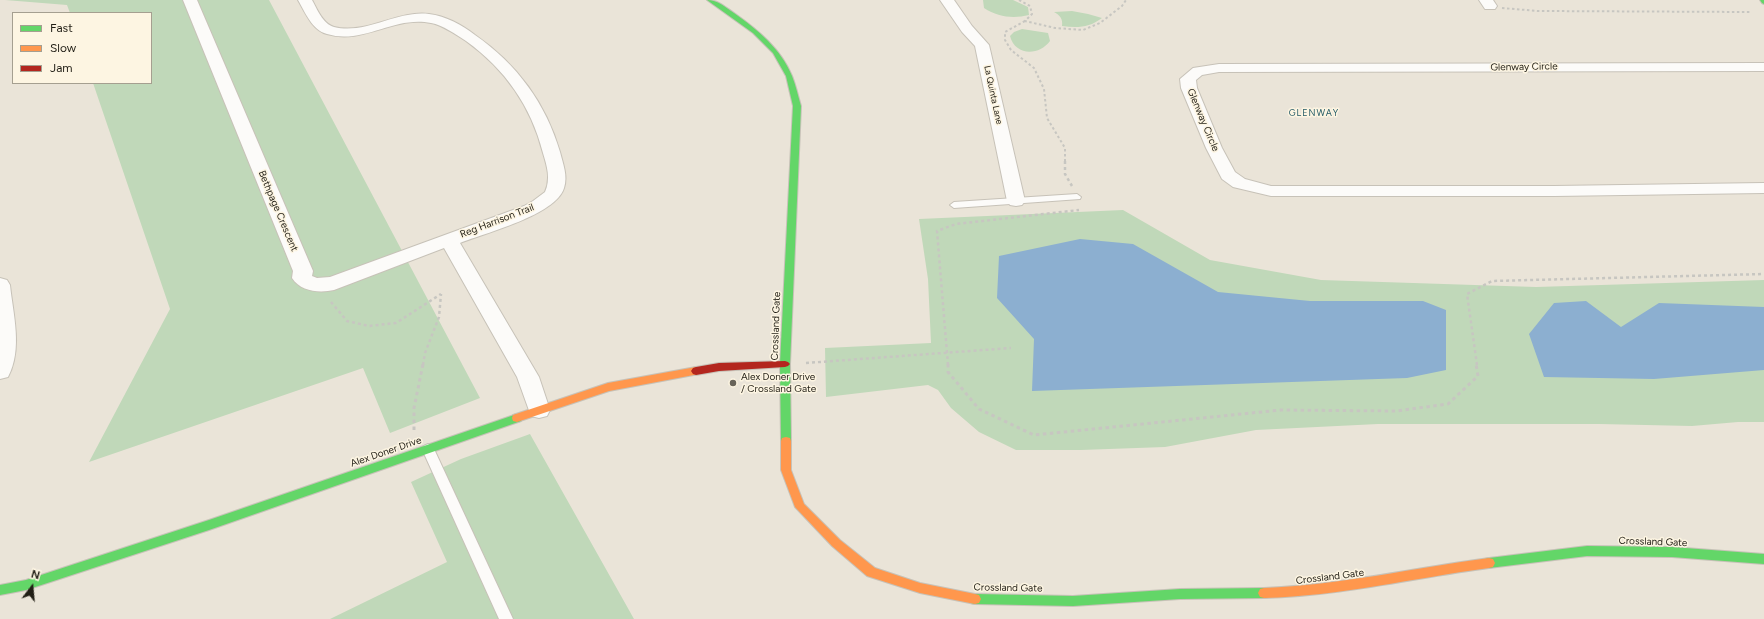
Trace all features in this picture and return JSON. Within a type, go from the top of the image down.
[{"type":"street","name":"Bethpage Crescent","points":[[190,0],[222,73],[264,179],[303,271],[302,278],[306,282],[314,285],[334,283],[449,240]]},
{"type":"street","name":"Reg Harrison Trail","points":[[305,0],[323,28],[337,33],[356,32],[412,17],[429,18],[446,23],[484,47],[503,64],[529,96],[541,119],[550,143],[557,181],[556,188],[544,202],[525,212],[449,240],[528,377],[539,410]]},
{"type":"street","name":"Crossland Gate","points":[[710,0],[761,36],[776,53],[788,76],[797,106],[785,364],[786,470],[800,507],[836,543],[871,572],[920,588],[971,599],[1073,601],[1180,594],[1292,592],[1371,583],[1449,568],[1587,551],[1672,552],[1764,560]]},
{"type":"street","name":"La Quinta Lane","points":[[947,0],[982,45],[1016,201]]},
{"type":"street","name":"Glenway Circle","points":[[1764,67],[1219,68],[1198,71],[1188,79],[1189,88],[1214,148],[1228,175],[1239,183],[1254,188],[1270,191],[1344,192],[1764,188]]},
{"type":"street","points":[[0,285],[6,346],[0,371]]},
{"type":"street","name":"Alex Doner Drive","points":[[0,590],[26,585],[209,525],[608,387],[719,367],[785,364]]},
{"type":"lane","points":[[954,205],[1077,198]]},
{"type":"lane","points":[[428,449],[506,619]]},
{"type":"path","points":[[1019,0],[1030,6],[1032,14],[1025,21],[1005,32],[1005,40],[1012,50],[1034,68],[1044,89],[1047,118],[1065,148],[1065,174],[1081,209],[956,224],[937,231],[948,353],[948,372],[979,409],[1034,435],[1282,410],[1396,411],[1448,404],[1478,376],[1467,294],[1492,281],[1764,274]]},
{"type":"path","points":[[1025,21],[1055,28],[1084,30],[1100,23],[1122,6],[1126,0]]},
{"type":"path","points":[[1488,3],[1538,11],[1750,12]]},
{"type":"path","points":[[331,302],[347,321],[369,326],[396,323],[441,294],[439,317],[425,354],[414,408],[414,430]]},
{"type":"path","points":[[785,364],[1011,348]]},
{"type":"green space","points":[[5,0],[269,0],[480,398],[390,433],[363,368],[89,462],[170,309],[93,84],[152,84],[152,12],[70,12],[67,5]]},
{"type":"green space","points":[[983,0],[1013,0],[1028,7],[1029,15],[1011,17],[1000,15],[984,8]]},
{"type":"green space","points":[[1072,11],[1102,18],[1092,24],[1083,26],[1062,26],[1061,18],[1054,12]]},
{"type":"green space","points":[[1022,29],[1048,33],[1050,41],[1045,46],[1034,51],[1028,52],[1022,50],[1013,43],[1010,36],[1014,32]]},
{"type":"green space","points":[[1123,210],[1210,260],[1321,280],[1536,287],[1764,280],[1764,422],[1738,422],[1692,426],[1599,424],[1378,424],[1256,430],[1165,447],[1081,450],[1016,450],[979,432],[951,408],[938,390],[928,385],[826,397],[825,348],[931,343],[928,279],[919,219]]},
{"type":"green space","points":[[530,434],[634,619],[330,619],[447,562],[411,482],[461,459]]},
{"type":"water","points":[[1080,239],[1133,244],[1218,292],[1310,301],[1423,301],[1446,310],[1446,370],[1407,378],[1032,391],[1034,339],[997,298],[999,256]]},
{"type":"water","points":[[1586,301],[1621,327],[1659,303],[1764,307],[1764,370],[1654,379],[1544,377],[1529,334],[1554,303]]},
{"type":"traffic: fast","points":[[710,0],[744,23],[766,41],[783,63],[792,84],[797,106],[785,364],[786,441]]},
{"type":"traffic: fast","points":[[0,590],[26,585],[209,525],[517,418]]},
{"type":"traffic: fast","points":[[1489,563],[1587,551],[1672,552],[1764,559]]},
{"type":"traffic: fast","points":[[975,599],[1073,601],[1180,594],[1264,593]]},
{"type":"traffic: slow","points":[[517,418],[608,387],[696,371]]},
{"type":"traffic: slow","points":[[786,441],[786,470],[800,507],[836,543],[871,572],[920,588],[975,599]]},
{"type":"traffic: slow","points":[[1264,593],[1321,590],[1489,563]]},
{"type":"traffic: jam","points":[[696,371],[719,367],[785,364]]},
{"type":"place","name":"Alex Doner Drive / Crossland Gate","points":[[733,383]]},
{"type":"district","name":"GLENWAY","points":[[1314,113]]}]
